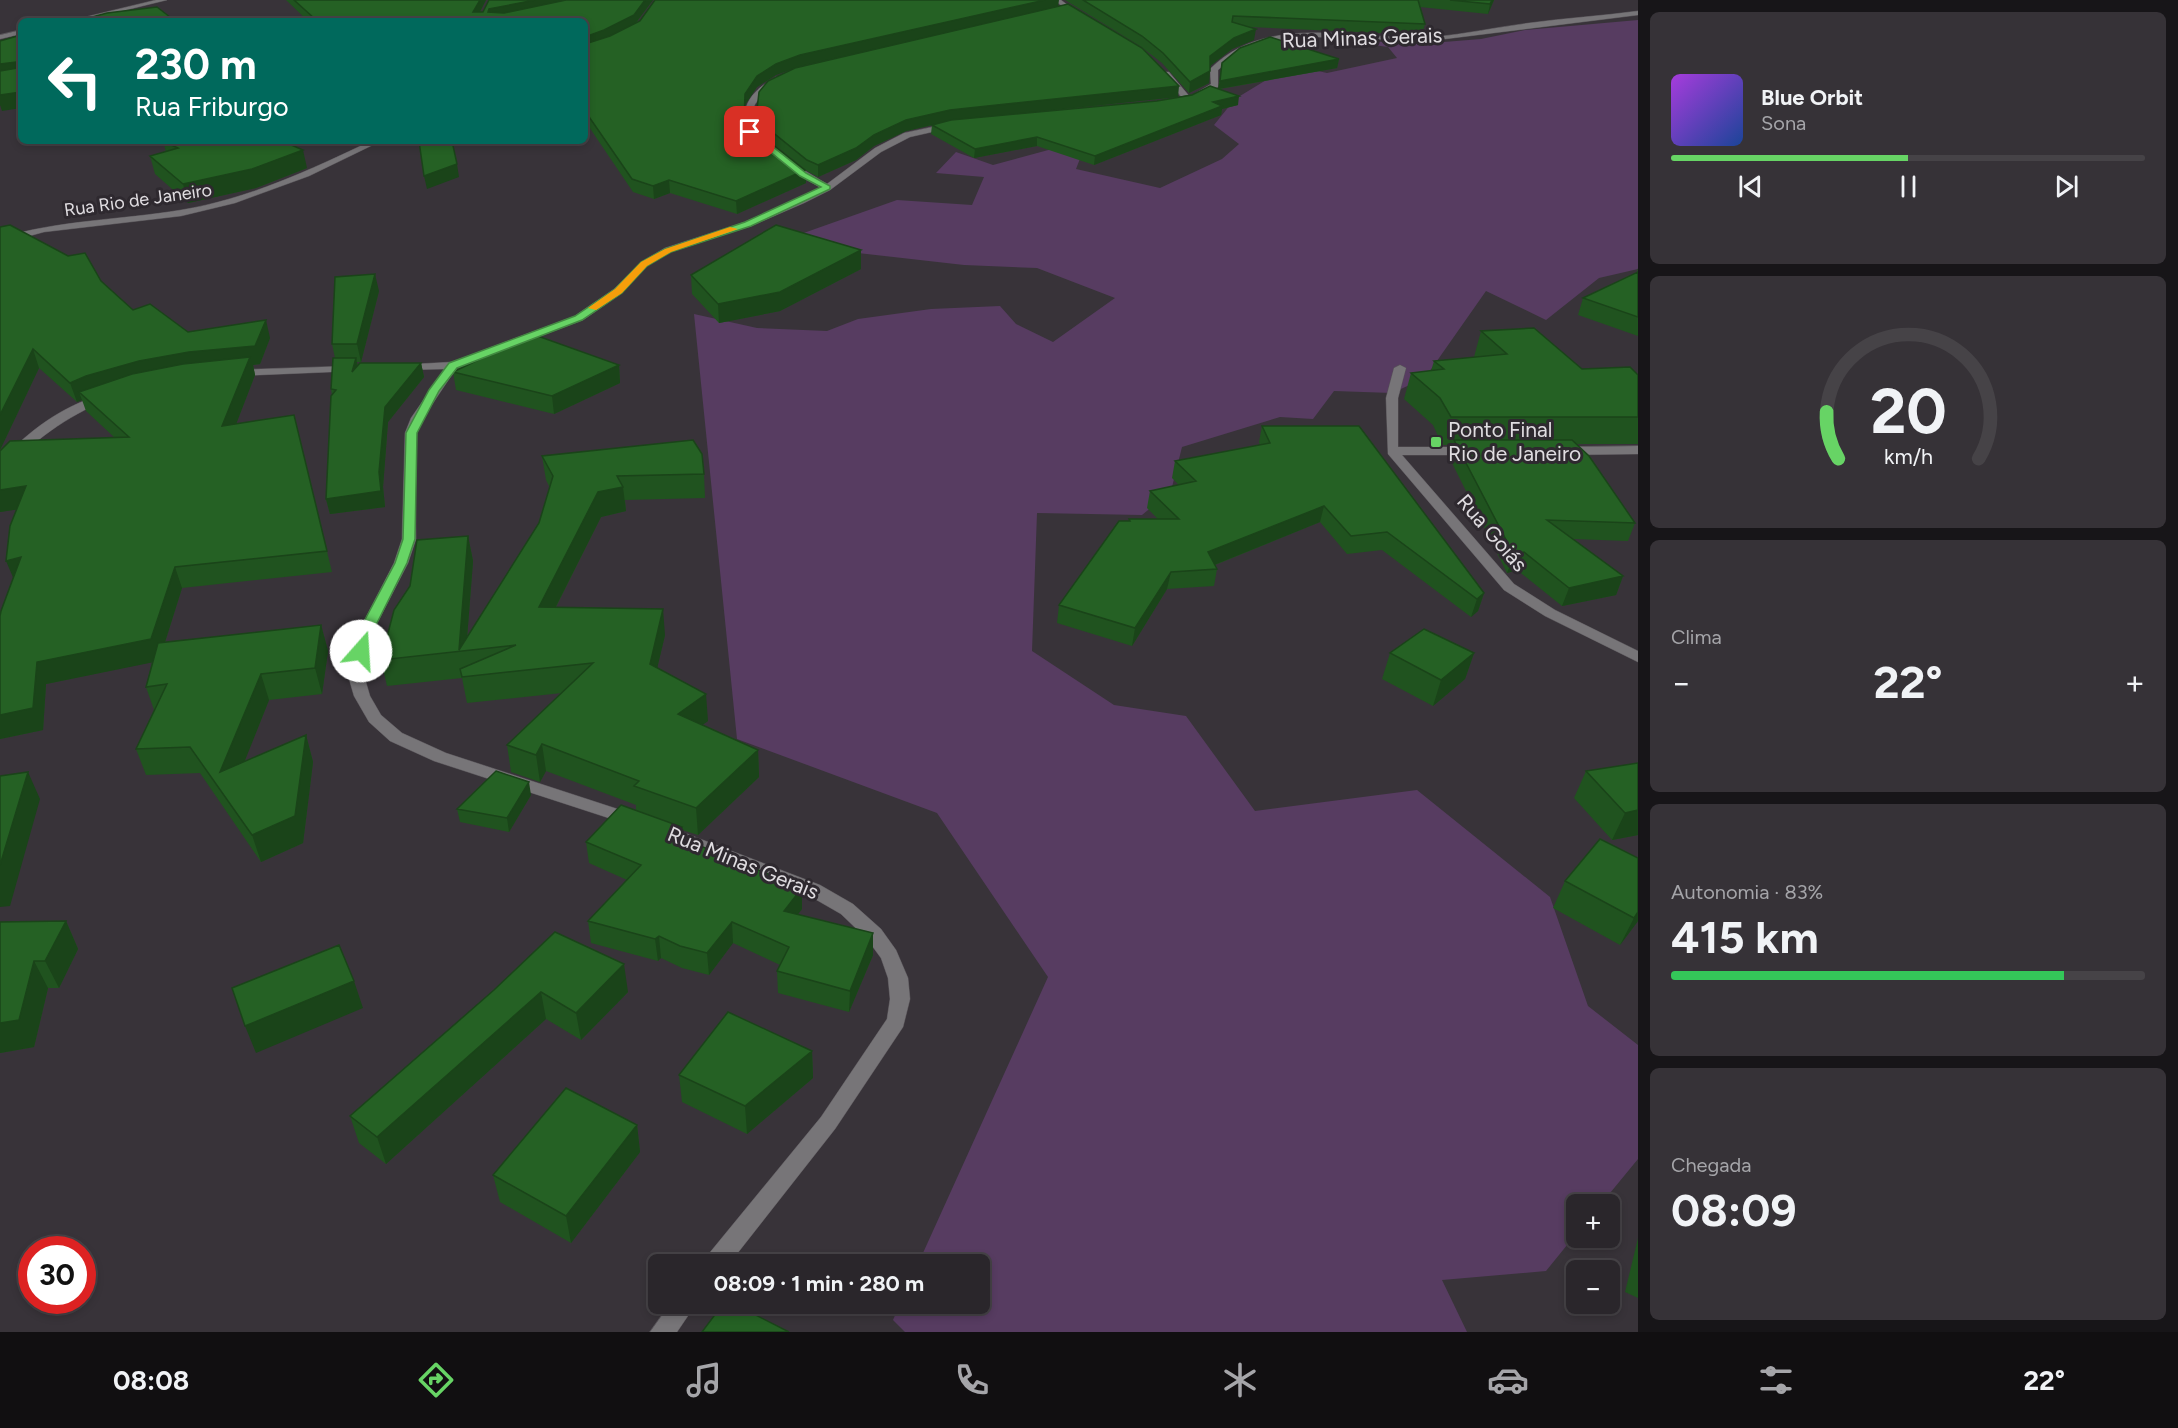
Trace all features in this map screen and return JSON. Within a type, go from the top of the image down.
[{"type":"street","points":[[85,18],[164,0]]},
{"type":"street","points":[[1057,0],[1067,9],[1088,21]]},
{"type":"street","points":[[1057,12],[1067,9]]},
{"type":"street","name":"Rua Minas Gerais","points":[[1157,65],[1182,100],[1215,84],[1214,69],[1229,54],[1256,43],[1316,36],[1430,39],[1638,13]]},
{"type":"street","points":[[0,37],[18,33]]},
{"type":"street","points":[[766,147],[750,132],[746,115],[756,92],[784,77]]},
{"type":"street","points":[[385,368],[453,366],[579,318],[618,291],[644,264],[668,250],[748,224],[827,188],[878,150],[908,135],[961,124]]},
{"type":"street","name":"Rua Rio de Janeiro","points":[[0,241],[83,224],[211,208],[263,192],[371,144]]},
{"type":"street","points":[[784,161],[827,188]]},
{"type":"street","name":"Rua Minas Gerais","points":[[453,366],[434,390],[411,433],[409,539],[401,563],[367,629],[355,672],[362,696],[375,718],[396,737],[440,757],[645,824],[814,890],[846,909],[874,934],[889,955],[898,978],[900,999],[896,1021],[828,1123],[723,1254]]},
{"type":"street","points":[[1400,368],[1392,398],[1392,451],[1485,451]]},
{"type":"street","points":[[223,374],[363,369]]},
{"type":"street","points":[[0,469],[31,437],[52,421],[117,393]]},
{"type":"street","points":[[1544,451],[1638,450]]},
{"type":"street","name":"Rua Goiás","points":[[1392,451],[1509,587],[1550,613],[1638,657]]},
{"type":"street","points":[[662,1332],[676,1314]]},
{"type":"shaded area","points":[[1638,20],[1638,269],[1599,278],[1546,320],[1486,291],[1425,378],[1392,393],[1334,391],[1313,419],[1280,417],[1182,447],[1171,491],[1142,515],[1037,513],[1032,651],[1114,705],[1186,716],[1255,811],[1417,790],[1550,897],[1588,1006],[1638,1045],[1638,1159],[1609,1194],[1566,1194],[1566,1246],[1546,1271],[1442,1280],[1467,1332],[905,1332],[893,1320],[896,1314],[990,1314],[990,1254],[923,1254],[1048,977],[937,813],[737,739],[694,314],[757,328],[827,331],[858,319],[931,309],[1000,306],[1016,324],[1053,342],[1115,298],[1037,268],[964,265],[858,253],[798,235],[897,200],[972,205],[984,177],[936,173],[956,152],[993,165],[1052,149],[1081,156],[1076,169],[1160,188],[1222,159],[1239,144],[1214,125],[1235,99],[1291,65],[1327,73],[1397,58],[1388,47],[1330,39],[1419,44],[1481,39],[1525,30]]},
{"type":"building","points":[[294,0],[480,0],[473,12],[483,12],[489,0],[535,0],[489,9],[488,12],[504,13],[566,0],[645,0],[634,15],[588,36],[588,18],[314,18]]},
{"type":"building","points":[[655,0],[1045,0],[800,55],[776,64],[757,76],[745,94],[744,122],[805,170],[736,201],[669,180],[653,186],[632,179],[588,115],[588,43],[610,36],[640,21]]},
{"type":"building","points":[[1083,0],[1418,0],[1425,24],[1233,16],[1232,22],[1256,29],[1234,38],[1210,56],[1210,71],[1190,82],[1163,53],[1142,36]]},
{"type":"building","points":[[1450,0],[1492,0],[1490,4]]},
{"type":"building","points":[[1068,4],[1142,48],[1179,86],[950,110],[906,120],[874,135],[856,148],[818,165],[807,160],[756,119],[759,92],[768,81],[795,68]]},
{"type":"building","points":[[157,7],[171,18],[88,18],[107,13]]},
{"type":"building","points":[[18,36],[18,68],[16,62],[0,64],[0,41]]},
{"type":"building","points":[[1270,37],[1339,59],[1220,81],[1222,63],[1240,48]]},
{"type":"building","points":[[18,68],[18,92],[0,95],[0,71]]},
{"type":"building","points":[[1210,86],[1239,96],[1213,102],[1222,106],[1095,156],[1037,137],[975,149],[932,125],[951,120],[1157,101],[1192,95]]},
{"type":"building","points":[[169,144],[289,144],[303,150],[252,169],[183,184],[150,156],[178,148]]},
{"type":"building","points":[[419,144],[453,144],[457,164],[424,176]]},
{"type":"building","points":[[10,225],[68,256],[85,253],[101,281],[133,310],[150,304],[188,332],[266,320],[255,346],[189,352],[139,361],[86,376],[70,383],[33,349],[0,415],[0,227]]},
{"type":"building","points":[[776,225],[861,250],[780,292],[718,304],[691,275]]},
{"type":"building","points":[[1638,272],[1638,317],[1583,298]]},
{"type":"building","points":[[375,274],[357,344],[332,344],[335,277]]},
{"type":"building","points":[[1534,328],[1582,369],[1630,367],[1638,375],[1638,417],[1451,417],[1440,398],[1411,373],[1444,369],[1434,361],[1507,354],[1481,331]]},
{"type":"building","points":[[532,334],[619,365],[552,396],[453,372]]},
{"type":"building","points":[[250,357],[222,426],[294,415],[327,551],[175,567],[151,639],[37,662],[33,708],[0,715],[0,616],[21,557],[6,561],[10,526],[26,486],[0,490],[0,451],[10,441],[129,437],[79,392],[132,374],[183,364]]},
{"type":"building","points":[[333,358],[356,358],[352,372],[360,363],[421,363],[385,407],[379,472],[381,491],[326,499],[331,396],[336,390],[331,389]]},
{"type":"building","points":[[1262,426],[1359,426],[1484,593],[1477,599],[1387,532],[1351,536],[1324,506],[1208,552],[1217,569],[1171,572],[1135,628],[1059,605],[1119,521],[1179,519],[1150,491],[1196,481],[1175,461],[1270,443]]},
{"type":"building","points":[[693,440],[702,454],[704,474],[617,476],[623,487],[598,492],[539,607],[663,609],[650,664],[706,694],[678,714],[758,750],[696,808],[634,786],[639,781],[542,744],[536,755],[507,745],[593,663],[462,677],[460,669],[516,645],[381,660],[394,610],[410,586],[417,540],[468,536],[459,650],[539,523],[553,476],[542,456]]},
{"type":"building","points":[[1454,440],[1572,440],[1589,456],[1635,523],[1547,520],[1623,576],[1569,588],[1524,552],[1514,555]]},
{"type":"building","points":[[321,625],[315,668],[261,674],[220,772],[306,735],[295,816],[252,835],[190,747],[136,749],[167,684],[146,687],[158,643]]},
{"type":"building","points":[[1424,629],[1474,653],[1441,680],[1390,653]]},
{"type":"building","points":[[1638,763],[1638,810],[1625,813],[1586,771]]},
{"type":"building","points":[[496,771],[529,782],[507,818],[457,809]]},
{"type":"building","points":[[28,772],[0,865],[0,776]]},
{"type":"building","points":[[621,805],[682,827],[674,835],[802,888],[784,911],[873,933],[850,991],[777,971],[789,947],[732,922],[707,953],[680,946],[659,936],[655,939],[588,921],[641,865],[586,842]]},
{"type":"building","points":[[1600,839],[1638,858],[1638,912],[1634,918],[1565,881]]},
{"type":"building","points":[[66,921],[45,961],[34,961],[19,1020],[0,1023],[0,922]]},
{"type":"building","points":[[555,932],[624,964],[576,1013],[541,992],[377,1137],[350,1116],[494,990]]},
{"type":"building","points":[[339,945],[354,981],[245,1026],[232,988]]},
{"type":"building","points":[[728,1012],[812,1051],[745,1106],[679,1075]]},
{"type":"building","points":[[566,1088],[637,1125],[566,1216],[493,1175]]},
{"type":"building","points":[[716,1314],[754,1314],[789,1332],[702,1332]]},
{"type":"slow traffic","points":[[593,308],[618,291],[644,264],[668,250],[733,229]]},
{"type":"place","name":"Ponto Final Rio de Janeiro","points":[[1436,442]]},
{"type":"route","points":[[361,651],[367,629],[401,563],[409,539],[411,433],[434,390],[453,366],[579,318],[618,291],[644,264],[668,250],[748,224],[827,188],[803,175],[750,132]]}]
